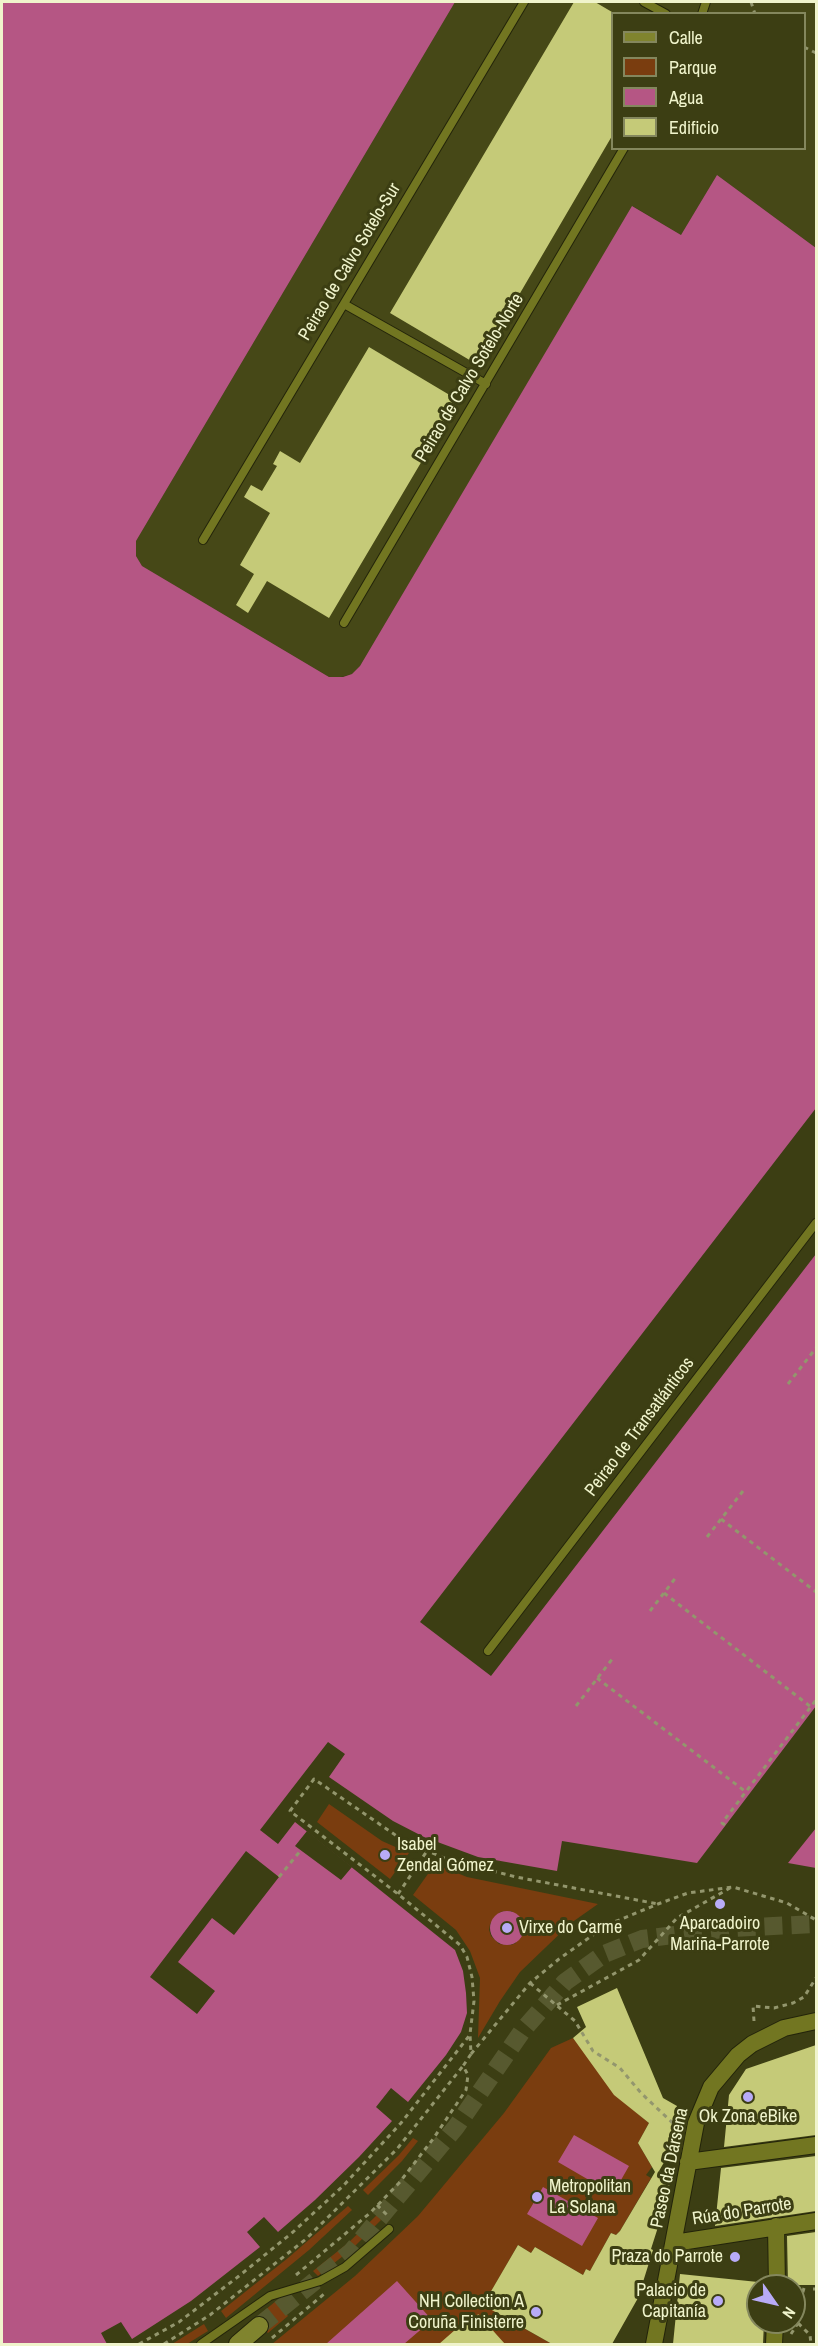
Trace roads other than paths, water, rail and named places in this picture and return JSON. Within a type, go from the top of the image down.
[{"type":"main road","points":[[238,2344],[260,2326]]},
{"type":"street","name":"Paseo da Dársena","points":[[654,2344],[696,2123],[711,2087],[738,2055],[768,2034],[816,2021]]},
{"type":"street","points":[[688,2162],[816,2145]]},
{"type":"street","name":"Rúa do Parrote","points":[[674,2243],[816,2221]]},
{"type":"street","points":[[776,2226],[777,2274]]},
{"type":"lane","name":"Peirao de Calvo Sotelo-Sur","points":[[203,540],[524,2]]},
{"type":"lane","points":[[644,2],[662,12]]},
{"type":"lane","name":"Peirao de Calvo Sotelo-Norte","points":[[344,623],[623,150]]},
{"type":"lane","points":[[344,304],[486,384]]},
{"type":"lane","name":"Peirao de Transatlánticos","points":[[488,1651],[816,1223]]},
{"type":"lane","points":[[201,2344],[270,2296],[320,2282],[345,2267],[389,2229]]},
{"type":"water","points":[[2,2],[455,2],[136,541],[136,556],[142,566],[329,677],[343,677],[352,674],[360,666],[632,206],[681,235],[717,175],[816,248],[816,1108],[420,1622],[491,1676],[816,1254],[816,1706],[697,1863],[562,1841],[557,1871],[478,1857],[424,1837],[393,1821],[329,1777],[345,1754],[328,1742],[260,1830],[278,1844],[295,1822],[455,1950],[463,1971],[466,1993],[467,2013],[461,2032],[446,2055],[408,2102],[391,2088],[376,2107],[392,2121],[315,2200],[278,2232],[264,2217],[247,2232],[260,2247],[191,2301],[132,2339],[121,2322],[101,2333],[107,2344],[2,2344]]},
{"type":"water","points":[[816,1828],[816,1868],[788,1863]]},
{"type":"water","points":[[507,1911],[519,1916],[524,1928],[519,1940],[507,1945],[495,1940],[490,1928],[495,1916]]},
{"type":"water","points":[[574,2135],[629,2166],[613,2194],[558,2162]]},
{"type":"water","points":[[543,2187],[598,2218],[582,2246],[527,2214]]},
{"type":"water","points":[[397,2281],[432,2320],[404,2344],[326,2344]]},
{"type":"tunnel","points":[[259,2326],[351,2252],[456,2127],[523,2030],[565,1982],[604,1954],[642,1939],[731,1928],[816,1924]]},
{"type":"place","name":"Isabel Zendal Gómez","points":[[385,1855]]},
{"type":"place","name":"Aparcadoiro Mariña-Parrote","points":[[720,1904]]},
{"type":"place","name":"Virxe do Carme","points":[[507,1928]]},
{"type":"place","name":"Ok Zona eBike","points":[[748,2097]]},
{"type":"place","name":"Metropolitan La Solana","points":[[537,2197]]},
{"type":"place","name":"Praza do Parrote","points":[[735,2257]]},
{"type":"place","name":"Palacio de Capitanía","points":[[718,2301]]},
{"type":"place","name":"NH Collection A Coruña Finisterre","points":[[536,2312]]}]
